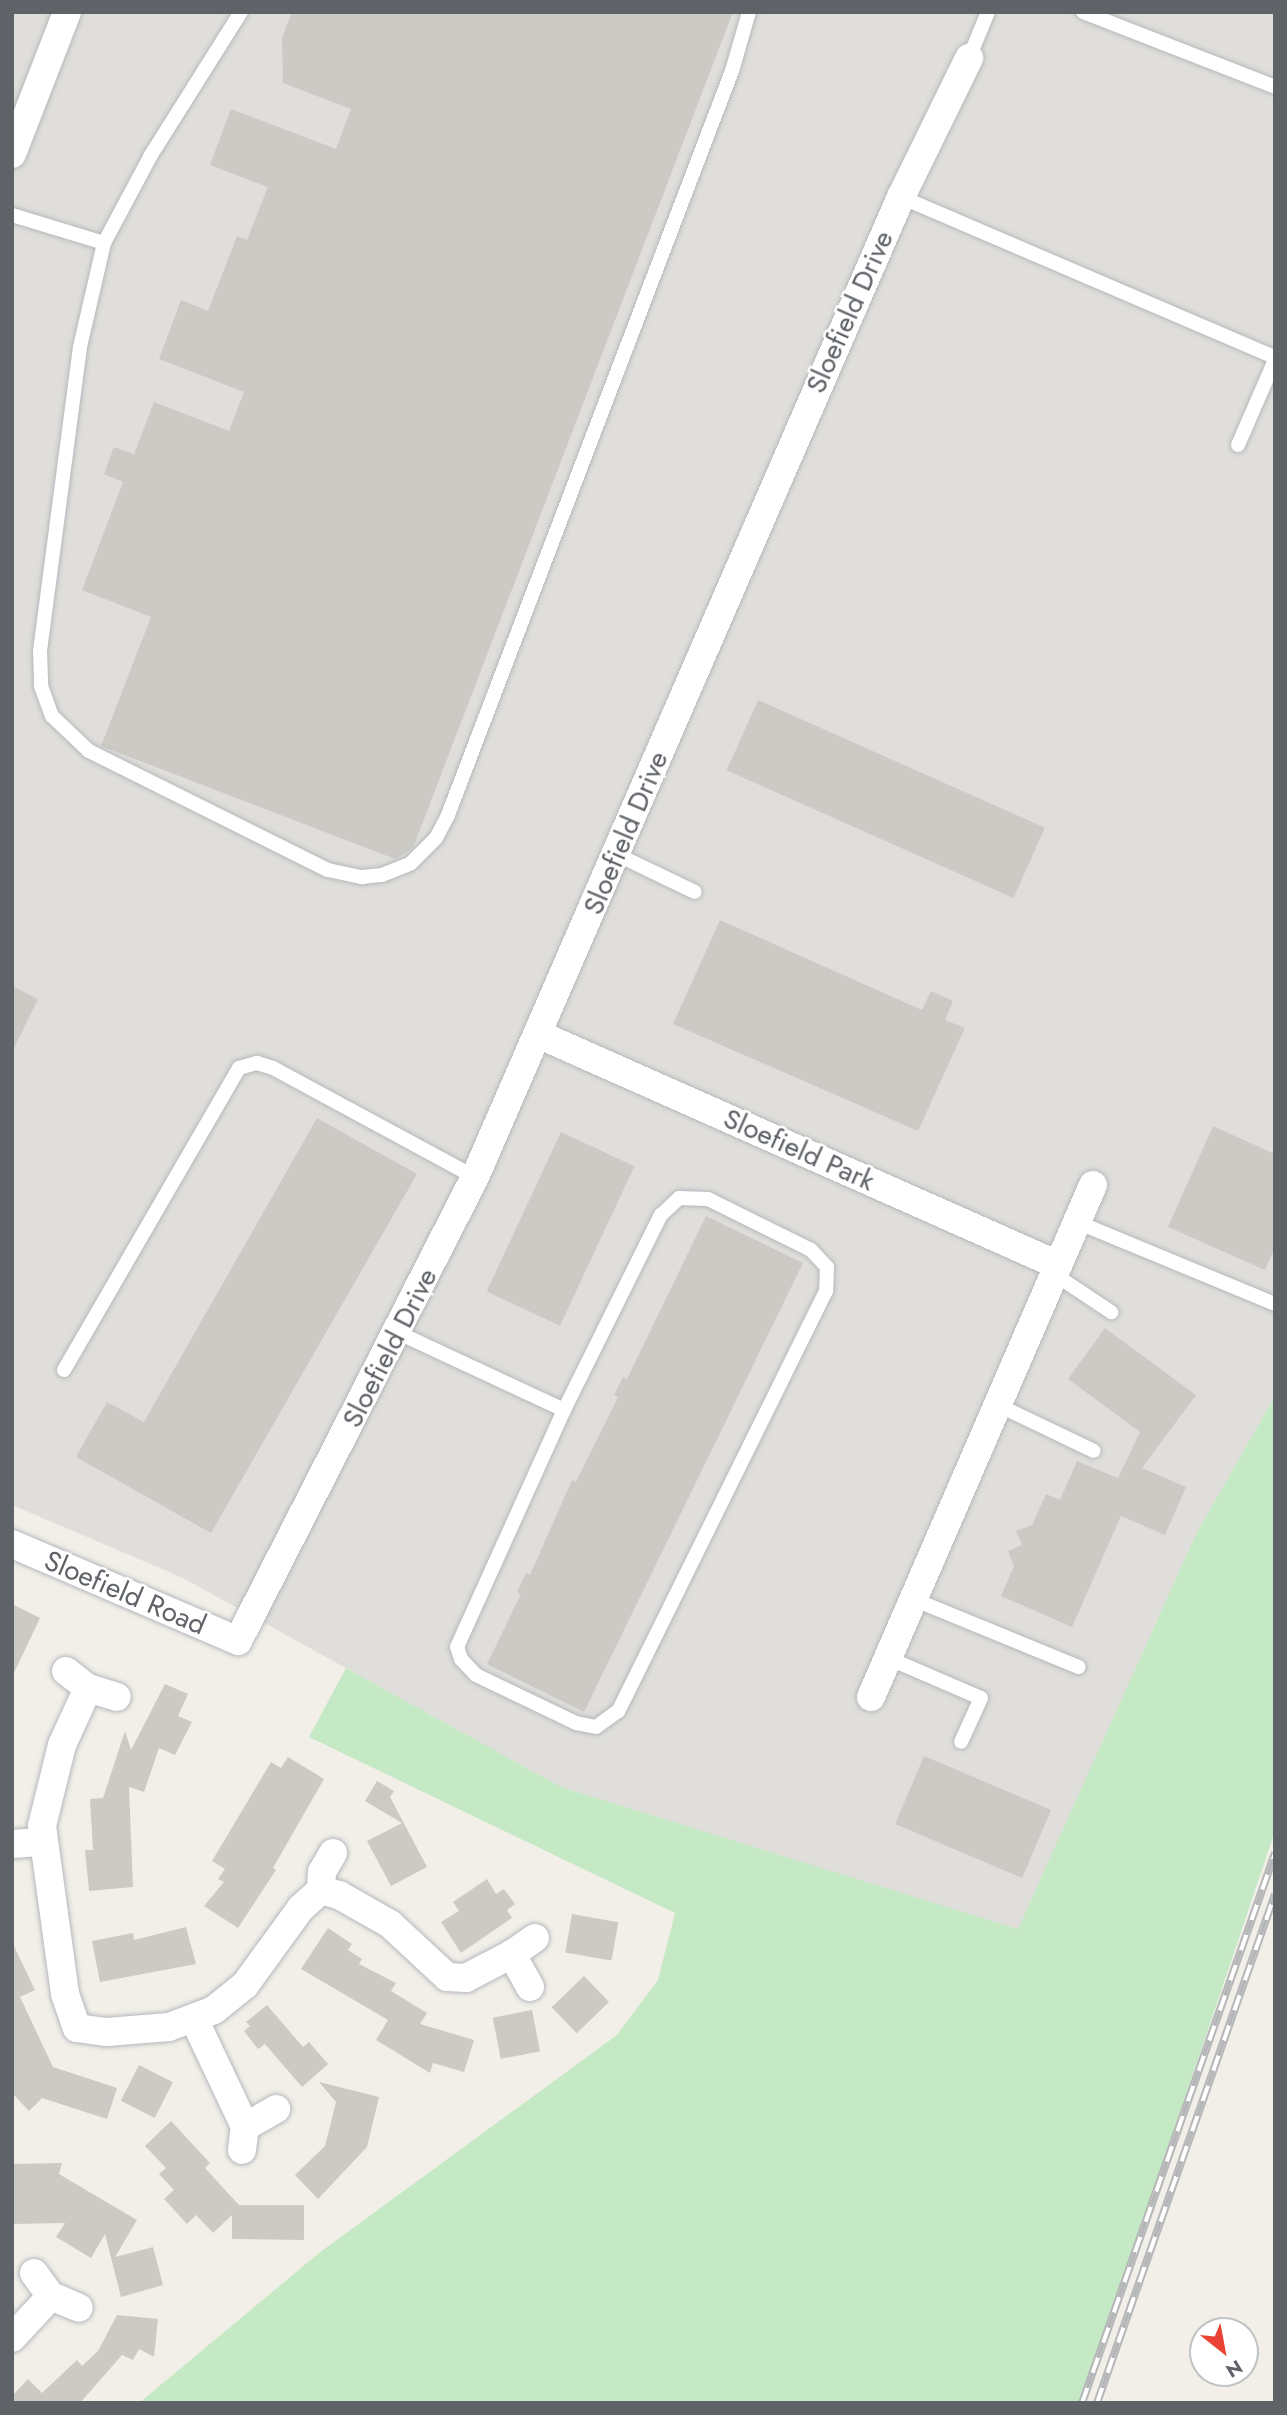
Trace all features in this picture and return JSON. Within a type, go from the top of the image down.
[{"type":"street","points":[[12,154],[67,12]]},
{"type":"street","name":"Sloefield Drive","points":[[238,1642],[399,1333],[475,1177],[540,1035],[618,855],[701,651],[901,197],[969,58]]},
{"type":"street","name":"Sloefield Park","points":[[540,1035],[1056,1269]]},
{"type":"street","points":[[871,1697],[1093,1185]]},
{"type":"street","name":"Sloefield Road","points":[[12,1544],[238,1642]]},
{"type":"street","points":[[66,1671],[88,1688],[117,1698]]},
{"type":"street","points":[[88,1688],[52,1776],[43,1842],[65,1994],[77,2028],[107,2032],[195,2021],[245,1985],[301,1908],[321,1890],[322,1872],[332,1853]]},
{"type":"street","points":[[12,1844],[43,1842]]},
{"type":"street","points":[[321,1890],[339,1895],[390,1924],[447,1978],[466,1978],[512,1954],[535,1938]]},
{"type":"street","points":[[512,1954],[530,1987]]},
{"type":"street","points":[[195,2021],[243,2138],[276,2109]]},
{"type":"street","points":[[34,2273],[51,2296],[79,2308]]},
{"type":"street","points":[[12,2338],[51,2296]]},
{"type":"lane","points":[[241,12],[151,155],[103,243],[80,347],[40,651],[47,707],[60,726],[89,751],[328,870],[362,877],[391,872],[421,855],[448,815],[732,71],[749,12]]},
{"type":"lane","name":"Sloefield Drive","points":[[969,58],[988,12]]},
{"type":"lane","points":[[1083,12],[1275,87]]},
{"type":"lane","points":[[901,197],[1275,359],[1238,445]]},
{"type":"lane","points":[[12,215],[103,243]]},
{"type":"lane","points":[[618,855],[695,892]]},
{"type":"lane","points":[[64,1370],[239,1068],[257,1063],[273,1068],[475,1177]]},
{"type":"lane","points":[[679,1198],[708,1199],[811,1250],[827,1267],[826,1291],[618,1711],[596,1727],[576,1723],[476,1675],[461,1659],[457,1647],[564,1410],[662,1215],[679,1198]]},
{"type":"lane","points":[[1077,1222],[1275,1304]]},
{"type":"lane","points":[[1056,1269],[1111,1312]]},
{"type":"lane","points":[[399,1333],[564,1410]]},
{"type":"lane","points":[[998,1405],[1094,1451]]},
{"type":"lane","points":[[914,1599],[1079,1667]]},
{"type":"lane","points":[[888,1658],[981,1698],[961,1742]]},
{"type":"shaded area","points":[[12,12],[1275,12],[1275,1396],[1196,1534],[1018,1930],[561,1787],[181,1577],[12,1505]]},
{"type":"green space","points":[[1275,1396],[1275,1831],[1082,2403],[139,2403],[319,2253],[617,2035],[658,1980],[675,1913],[309,1737],[346,1668],[561,1787],[1018,1929],[1196,1534]]},
{"type":"building","points":[[292,12],[733,12],[413,848],[395,859],[101,746],[151,617],[82,590],[123,482],[104,474],[114,447],[134,454],[154,402],[229,431],[244,392],[159,359],[181,300],[208,311],[237,236],[247,240],[268,187],[210,165],[231,109],[336,149],[351,109],[283,83],[282,38]]},
{"type":"building","points":[[758,700],[1045,828],[1014,898],[727,770]]},
{"type":"building","points":[[720,920],[922,1010],[931,991],[953,1001],[945,1020],[965,1028],[918,1131],[673,1024]]},
{"type":"building","points":[[12,986],[38,999],[12,1052]]},
{"type":"building","points":[[317,1118],[417,1174],[211,1533],[76,1457],[107,1402],[144,1422]]},
{"type":"building","points":[[1213,1126],[1275,1154],[1275,1248],[1265,1270],[1168,1227]]},
{"type":"building","points":[[561,1132],[634,1166],[560,1326],[487,1292]]},
{"type":"building","points":[[706,1216],[803,1263],[584,1712],[487,1664],[521,1594],[517,1592],[526,1573],[530,1575],[572,1480],[576,1482],[618,1397],[614,1395],[623,1377],[627,1379]]},
{"type":"building","points":[[1105,1328],[1196,1395],[1142,1468],[1186,1487],[1165,1535],[1121,1516],[1072,1627],[1001,1596],[1014,1566],[1008,1551],[1022,1545],[1016,1531],[1032,1525],[1046,1494],[1060,1500],[1077,1461],[1118,1478],[1140,1432],[1068,1379]]},
{"type":"building","points":[[12,1604],[40,1618],[12,1677]]},
{"type":"building","points":[[165,1684],[188,1694],[178,1716],[192,1722],[175,1755],[159,1748],[144,1792],[129,1787],[133,1887],[89,1891],[85,1850],[93,1850],[90,1799],[103,1798],[125,1731],[131,1750]]},
{"type":"building","points":[[924,1756],[1051,1810],[1022,1878],[895,1824]]},
{"type":"building","points":[[288,1757],[324,1779],[273,1868],[276,1870],[238,1928],[204,1906],[224,1882],[218,1879],[225,1869],[212,1861],[271,1762],[281,1768]]},
{"type":"building","points":[[377,1781],[394,1791],[390,1797],[427,1867],[391,1886],[367,1841],[402,1823],[365,1801]]},
{"type":"building","points":[[487,1879],[496,1894],[504,1889],[515,1904],[507,1910],[512,1918],[461,1953],[441,1922],[459,1911],[453,1902]]},
{"type":"building","points":[[572,1914],[618,1922],[612,1961],[565,1952]]},
{"type":"building","points":[[186,1927],[196,1964],[100,1982],[92,1941],[133,1933],[134,1940]]},
{"type":"building","points":[[328,1928],[352,1944],[348,1950],[362,1959],[359,1964],[396,1983],[391,1991],[427,2013],[420,2024],[474,2040],[464,2072],[433,2063],[430,2073],[376,2040],[388,2020],[301,1969]]},
{"type":"building","points":[[12,1942],[35,1990],[20,1997],[53,2067],[117,2088],[107,2119],[42,2098],[29,2111],[12,2093]]},
{"type":"building","points":[[584,1976],[609,2002],[577,2033],[552,2007]]},
{"type":"building","points":[[267,2005],[303,2047],[309,2042],[328,2064],[302,2087],[265,2044],[258,2049],[244,2031],[250,2026],[246,2022]]},
{"type":"building","points":[[532,2010],[540,2051],[501,2059],[493,2018]]},
{"type":"building","points":[[139,2065],[173,2082],[155,2118],[121,2101]]},
{"type":"building","points":[[319,2082],[379,2097],[367,2147],[318,2199],[295,2175],[325,2146],[336,2102]]},
{"type":"building","points":[[171,2121],[210,2163],[205,2168],[239,2205],[304,2205],[304,2240],[232,2239],[232,2215],[213,2233],[196,2215],[187,2224],[164,2199],[174,2190],[159,2174],[166,2168],[145,2146]]},
{"type":"building","points":[[62,2163],[59,2174],[137,2220],[115,2257],[153,2247],[163,2285],[121,2297],[105,2234],[91,2258],[56,2237],[65,2223],[12,2224],[12,2164]]},
{"type":"building","points":[[117,2315],[158,2319],[154,2357],[139,2349],[133,2360],[122,2355],[80,2403],[12,2403],[12,2396],[28,2379],[42,2393],[77,2360],[82,2366],[98,2351]]},
{"type":"railway","points":[[1082,2403],[1275,1853]]},
{"type":"railway","points":[[1097,2403],[1275,1894]]}]
